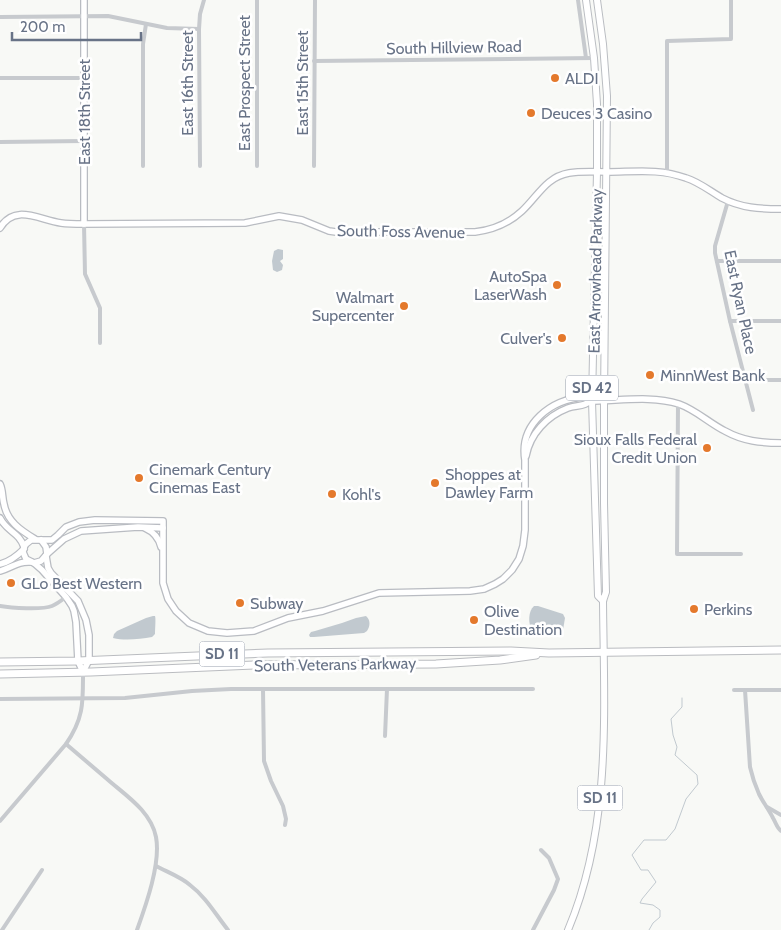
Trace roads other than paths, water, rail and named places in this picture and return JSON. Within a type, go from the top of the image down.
[{"type":"highway","name":"South Veterans Parkway","points":[[0,662],[276,653],[511,651],[604,653],[781,650]]},
{"type":"highway","name":"South Veterans Parkway","points":[[0,674],[254,665],[436,664],[500,660],[549,653]]},
{"type":"main road","name":"East Arrowhead Parkway","points":[[586,0],[594,58],[597,104],[591,401],[598,596],[603,601]]},
{"type":"main road","name":"East Arrowhead Parkway","points":[[568,930],[590,859],[598,811],[604,734],[603,601],[606,592],[604,401],[608,96],[597,0]]},
{"type":"street","name":"East 18th Street","points":[[84,0],[84,224]]},
{"type":"street","name":"East 16th Street","points":[[200,166],[199,29],[200,14],[204,0]]},
{"type":"street","name":"East Prospect Street","points":[[257,0],[257,166]]},
{"type":"street","name":"East 15th Street","points":[[314,0],[314,166]]},
{"type":"street","points":[[578,0],[586,58]]},
{"type":"street","points":[[667,172],[667,41],[731,39],[731,0]]},
{"type":"street","points":[[0,17],[108,16],[167,28],[199,29]]},
{"type":"street","points":[[143,166],[142,44],[146,24]]},
{"type":"street","name":"South Hillview Road","points":[[314,61],[594,58]]},
{"type":"street","points":[[0,78],[84,78]]},
{"type":"street","points":[[0,142],[84,141]]},
{"type":"street","name":"South Foss Avenue","points":[[0,228],[3,219],[16,215],[29,215],[61,223],[84,224],[245,223],[278,216],[302,220],[336,232],[475,232],[495,227],[515,216],[526,207],[543,187],[556,177],[572,173],[597,172],[667,172],[693,181],[728,201],[743,207],[781,209]]},
{"type":"street","name":"East Ryan Place","points":[[728,201],[715,253],[753,410]]},
{"type":"street","points":[[84,224],[85,274],[100,308],[100,343]]},
{"type":"street","points":[[717,261],[781,261]]},
{"type":"street","points":[[730,321],[781,321]]},
{"type":"street","points":[[746,380],[781,380]]},
{"type":"street","points":[[525,460],[523,452],[524,442],[530,428],[542,414],[558,403],[569,399],[585,397],[591,401],[657,400],[678,404],[692,410],[735,436],[756,442],[781,443]]},
{"type":"street","points":[[163,524],[164,588],[180,616],[202,630],[234,633],[254,631],[288,618],[323,611],[379,593],[464,592],[484,589],[495,584],[508,574],[516,565],[522,552],[525,460],[531,439],[538,430],[563,410],[585,405],[591,401]]},
{"type":"street","points":[[678,404],[677,554],[741,554]]},
{"type":"street","points":[[0,484],[4,506],[9,517],[17,527],[46,547],[48,568],[74,596],[84,614],[88,625],[89,660],[84,672],[82,708],[74,733],[0,821]]},
{"type":"street","points":[[0,518],[7,529],[19,537],[26,559],[42,570],[72,606],[76,616],[78,660],[84,672]]},
{"type":"street","points":[[0,564],[16,556],[28,541],[52,540],[69,525],[85,521],[163,524]]},
{"type":"street","points":[[0,571],[19,562],[32,563],[41,561],[60,542],[77,532],[163,524]]},
{"type":"street","points":[[138,527],[147,529],[156,535],[163,555]]},
{"type":"street","points":[[0,606],[11,608],[46,608],[54,606],[66,597]]},
{"type":"street","points":[[263,689],[264,761],[283,806],[286,819],[285,825]]},
{"type":"street","points":[[0,699],[124,698],[213,690],[263,689],[533,689]]},
{"type":"street","points":[[385,736],[387,689]]},
{"type":"street","points":[[734,690],[781,690]]},
{"type":"street","points":[[745,690],[750,767],[759,795],[768,807],[778,829],[781,831]]},
{"type":"street","points":[[66,744],[136,804],[151,822],[155,834],[156,866],[136,930]]},
{"type":"street","points":[[768,807],[781,815]]},
{"type":"street","points":[[533,930],[554,890],[558,878],[549,858],[541,850]]},
{"type":"street","points":[[156,866],[191,885],[202,894],[228,930]]},
{"type":"street","points":[[2,930],[42,870]]},
{"type":"waterway","points":[[649,930],[660,917],[660,910],[653,905],[640,903],[656,882],[648,870],[641,870],[632,855],[644,840],[666,840],[675,829],[686,799],[698,784],[697,775],[675,755],[677,747],[671,719],[682,707],[682,698]]},
{"type":"place","name":"ALDI","points":[[555,78]]},
{"type":"place","name":"Deuces 3 Casino","points":[[531,113]]},
{"type":"place","name":"AutoSpa LaserWash","points":[[557,285]]},
{"type":"place","name":"Walmart Supercenter","points":[[404,306]]},
{"type":"place","name":"Culver's","points":[[562,338]]},
{"type":"place","name":"MinnWest Bank","points":[[650,375]]},
{"type":"place","name":"Sioux Falls Federal Credit Union","points":[[707,448]]},
{"type":"place","name":"Cinemark Century Cinemas East","points":[[139,478]]},
{"type":"place","name":"Shoppes at Dawley Farm","points":[[435,483]]},
{"type":"place","name":"Kohl's","points":[[332,494]]},
{"type":"place","name":"GLo Best Western","points":[[11,583]]},
{"type":"place","name":"Subway","points":[[240,603]]},
{"type":"place","name":"Perkins","points":[[694,609]]},
{"type":"place","name":"Olive Destination","points":[[474,620]]}]
